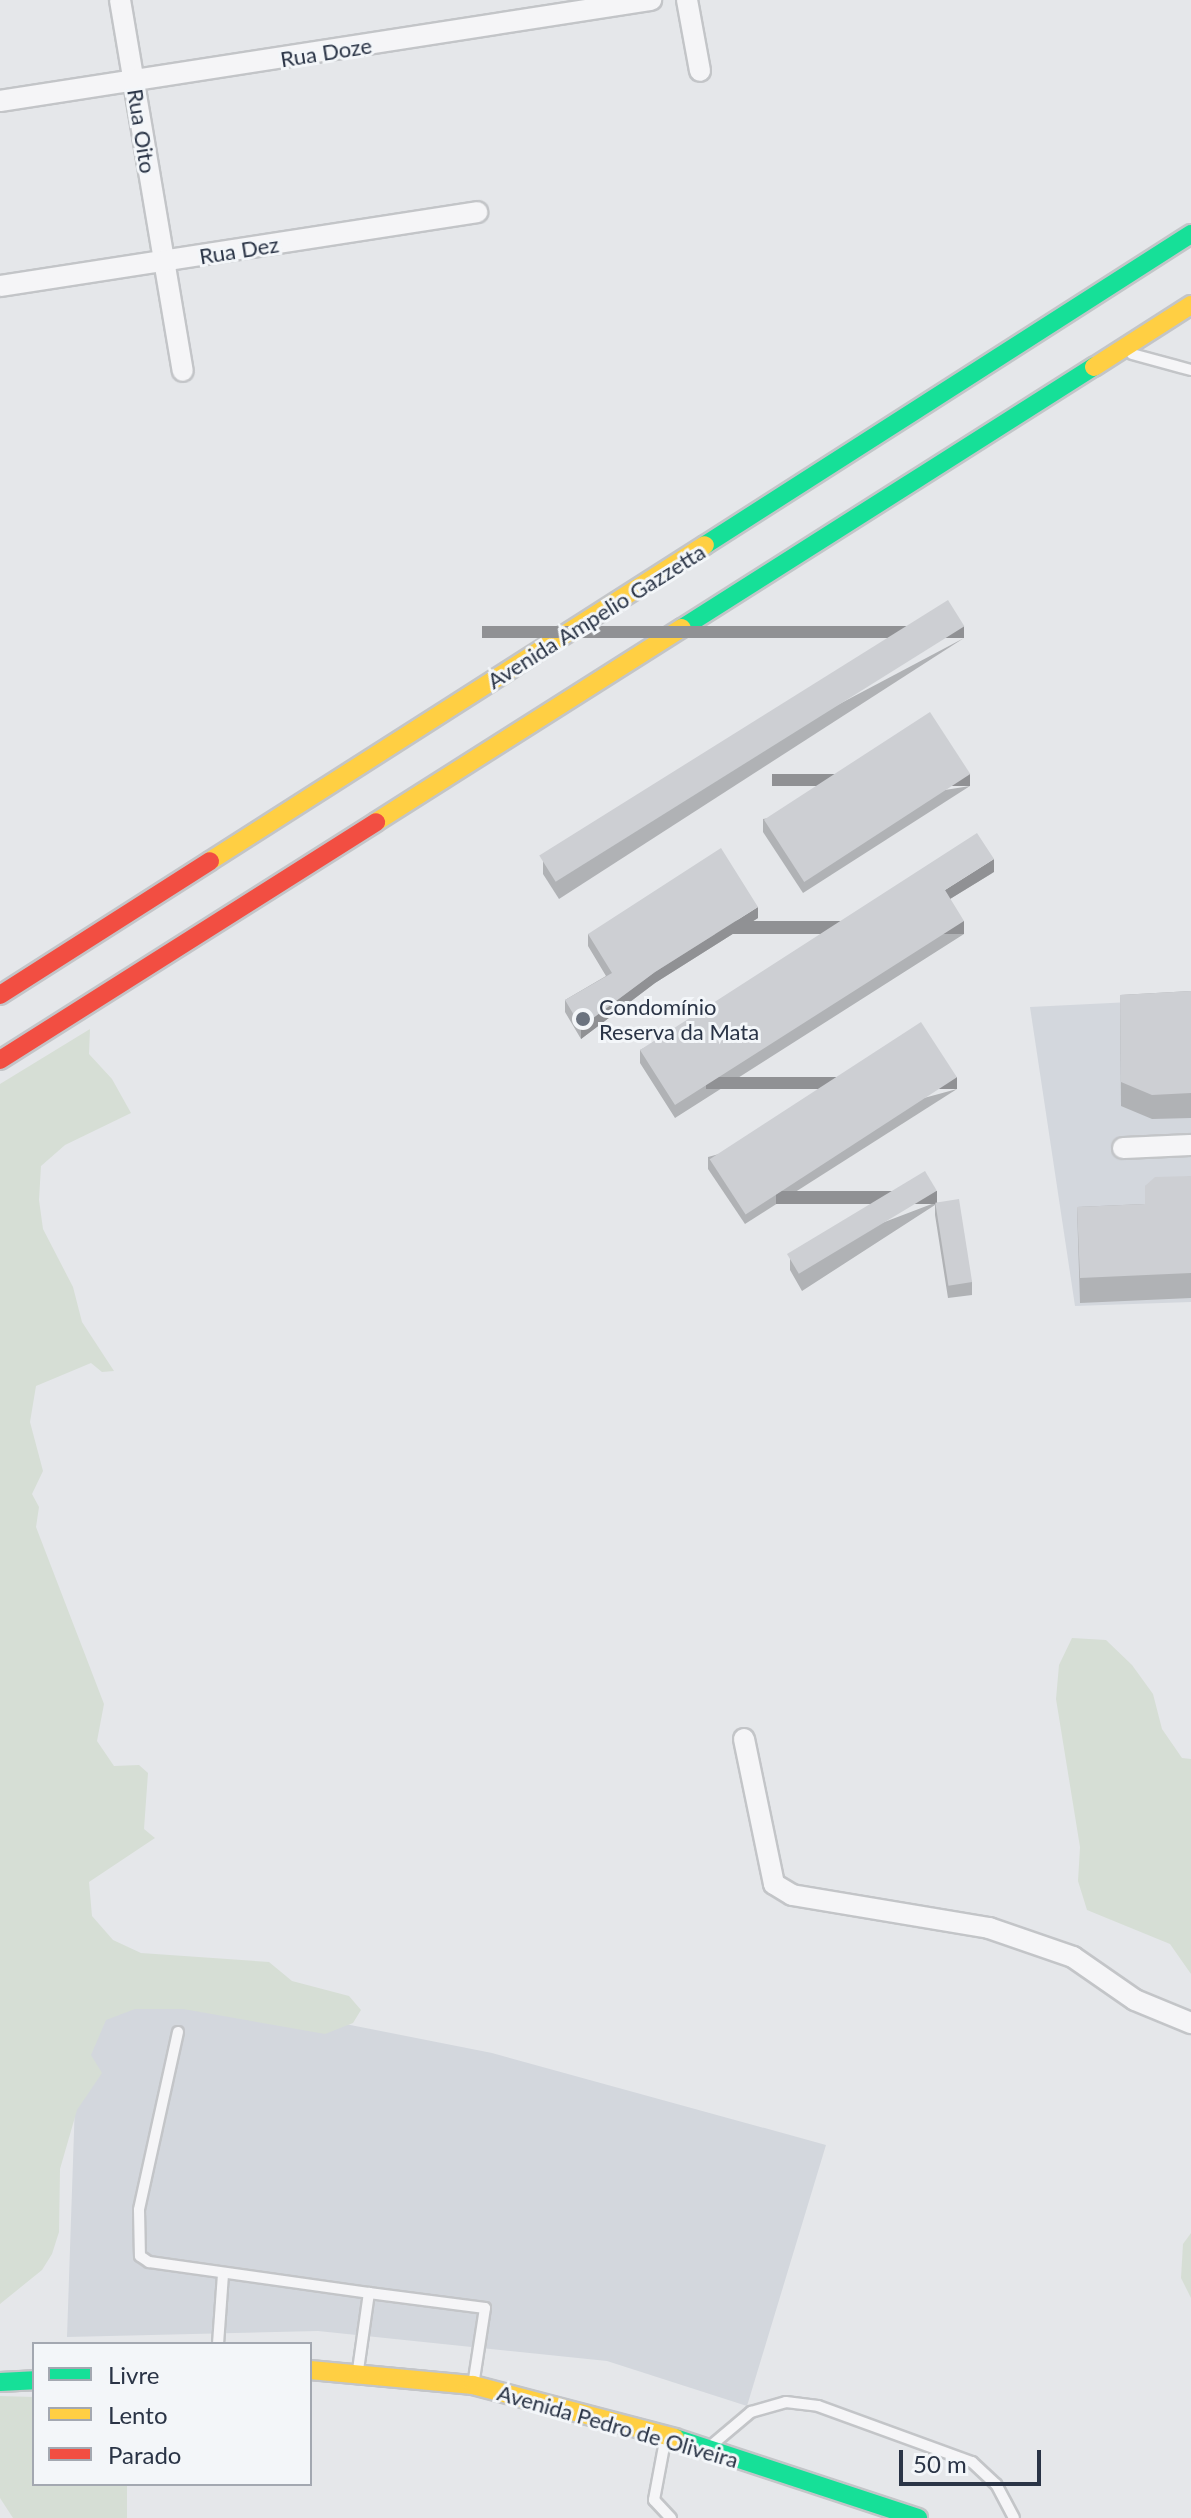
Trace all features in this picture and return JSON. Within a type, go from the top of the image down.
[{"type":"main road","name":"Avenida Ampelio Gazzetta","points":[[0,995],[1191,234]]},
{"type":"main road","points":[[0,1060],[1191,305]]},
{"type":"main road","points":[[581,626],[602,648],[605,677]]},
{"type":"main road","name":"Avenida Pedro de Oliveira","points":[[312,2370],[473,2385],[667,2435],[918,2518]]},
{"type":"main road","points":[[0,2382],[32,2380]]},
{"type":"street","name":"Rua Oito","points":[[120,0],[162,262],[183,371]]},
{"type":"street","name":"Rua Doze","points":[[0,101],[651,0]]},
{"type":"street","points":[[687,0],[700,71]]},
{"type":"street","name":"Rua Dez","points":[[0,286],[477,212]]},
{"type":"street","points":[[1123,1148],[1191,1145]]},
{"type":"street","points":[[744,1739],[774,1884],[792,1895],[989,1928],[1073,1957],[1135,2000],[1191,2023]]},
{"type":"lane","points":[[1117,352],[1191,370]]},
{"type":"lane","points":[[178,2032],[136,2242],[140,2256],[149,2262],[223,2274],[485,2308],[473,2385]]},
{"type":"lane","points":[[218,2342],[223,2274]]},
{"type":"lane","points":[[358,2374],[369,2293]]},
{"type":"lane","points":[[707,2449],[751,2412],[786,2402],[818,2406],[972,2462],[996,2484],[1014,2518]]},
{"type":"lane","points":[[667,2435],[654,2500],[671,2518]]},
{"type":"shaded area","points":[[1191,999],[1191,1302],[1075,1306],[1030,1007]]},
{"type":"shaded area","points":[[90,1029],[89,1054],[112,1079],[131,1113],[65,1145],[41,1166],[39,1200],[43,1229],[73,1287],[82,1322],[114,1371],[102,1372],[91,1363],[36,1386],[30,1422],[43,1471],[32,1494],[39,1507],[36,1527],[104,1704],[97,1741],[114,1766],[139,1765],[148,1773],[144,1829],[155,1838],[89,1882],[92,1916],[113,1940],[141,1953],[269,1962],[292,1981],[349,1996],[361,2010],[353,2023],[325,2034],[183,2009],[135,2009],[106,2020],[91,2055],[102,2073],[77,2110],[60,2169],[59,2232],[52,2254],[42,2270],[0,2304],[0,1084]]},
{"type":"shaded area","points":[[1072,1638],[1106,1640],[1132,1665],[1153,1694],[1162,1729],[1182,1758],[1191,1759],[1191,1974],[1170,1944],[1087,1910],[1078,1881],[1080,1847],[1056,1699],[1059,1665]]},
{"type":"shaded area","points":[[79,1985],[315,2018],[492,2053],[826,2145],[747,2406],[607,2361],[318,2331],[67,2337]]},
{"type":"shaded area","points":[[1191,2233],[1191,2298],[1181,2278],[1183,2244]]},
{"type":"shaded area","points":[[0,2396],[32,2397],[32,2486],[127,2486],[127,2518],[13,2518],[0,2498]]},
{"type":"building","points":[[948,600],[964,626],[556,882],[539,855]]},
{"type":"building","points":[[930,712],[970,774],[804,882],[764,820]]},
{"type":"building","points":[[977,833],[994,859],[945,890],[964,921],[675,1105],[640,1050]]},
{"type":"building","points":[[721,848],[758,907],[655,972],[581,1027],[565,1000],[612,973],[588,934]]},
{"type":"building","points":[[1191,991],[1191,1093],[1152,1095],[1121,1082],[1120,995]]},
{"type":"building","points":[[921,1022],[957,1077],[746,1215],[710,1159]]},
{"type":"building","points":[[925,1171],[937,1191],[799,1274],[787,1254]]},
{"type":"building","points":[[1191,1176],[1191,1273],[1080,1278],[1077,1207],[1145,1204],[1145,1186],[1155,1177]]},
{"type":"building","points":[[959,1199],[972,1282],[948,1286],[935,1203]]},
{"type":"traffic: fast","points":[[705,545],[1191,234]]},
{"type":"traffic: fast","points":[[682,628],[1094,367]]},
{"type":"traffic: fast","points":[[0,2382],[32,2380]]},
{"type":"traffic: fast","points":[[675,2438],[918,2518]]},
{"type":"traffic: slow","points":[[1094,367],[1191,305]]},
{"type":"traffic: slow","points":[[210,861],[705,545]]},
{"type":"traffic: slow","points":[[376,822],[682,628]]},
{"type":"traffic: slow","points":[[312,2370],[473,2385],[675,2438]]},
{"type":"traffic: jam","points":[[0,1060],[376,822]]},
{"type":"traffic: jam","points":[[0,995],[210,861]]},
{"type":"place","name":"Condomínio Reserva da Mata","points":[[583,1019]]}]
